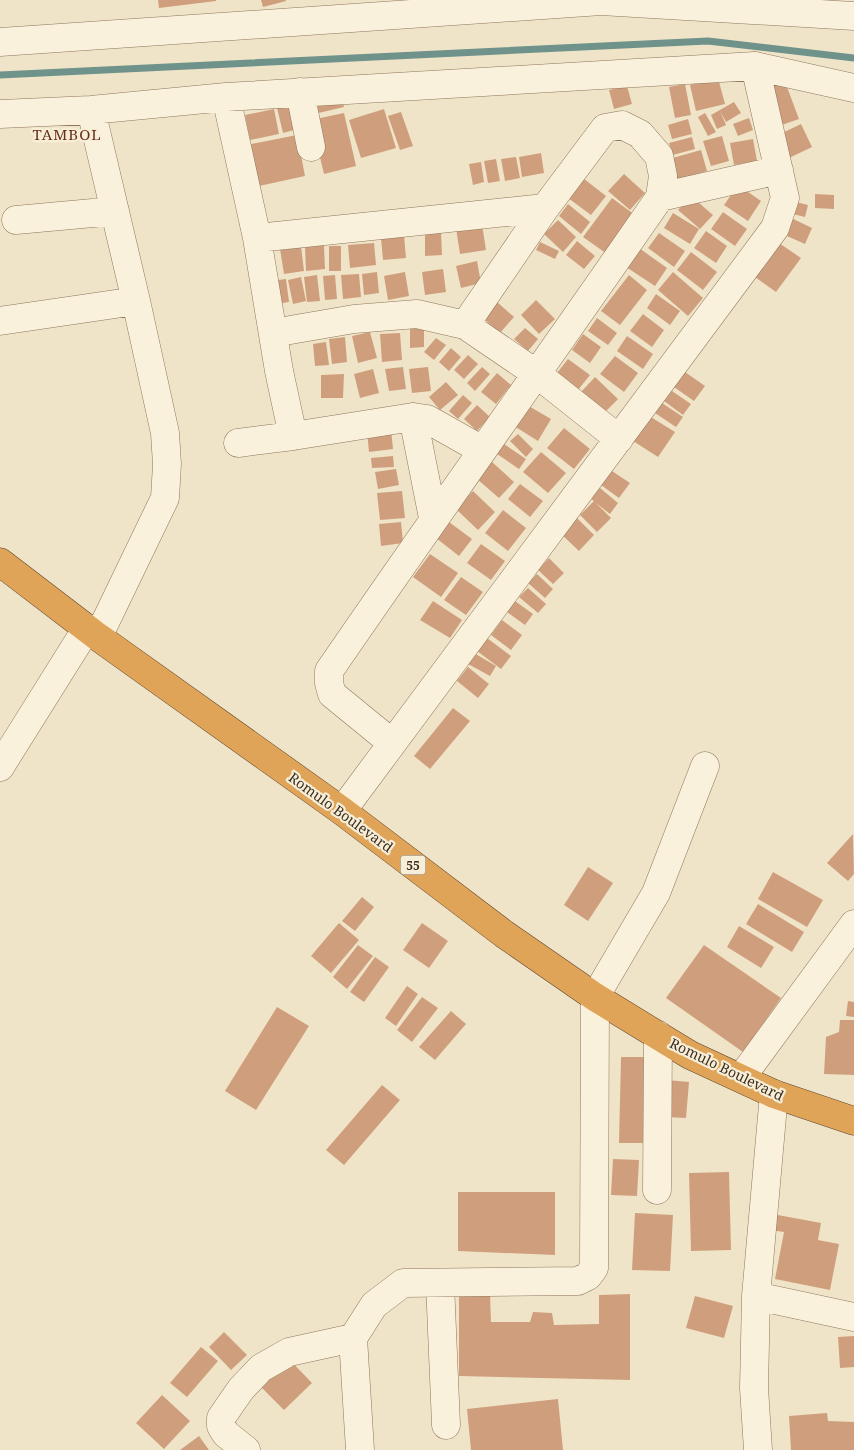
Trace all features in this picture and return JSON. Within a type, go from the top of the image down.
[{"type":"highway","name":"Romulo Boulevard","points":[[0,562],[497,928],[594,997],[690,1055],[774,1094],[854,1121]]},
{"type":"street","points":[[0,42],[602,1],[854,16]]},
{"type":"street","points":[[342,812],[775,228],[785,198],[755,66]]},
{"type":"street","points":[[0,114],[91,110],[226,96],[755,66],[854,88]]},
{"type":"street","points":[[300,92],[311,147]]},
{"type":"street","points":[[226,96],[257,238],[279,371],[293,436]]},
{"type":"street","points":[[0,767],[93,632],[165,498],[167,464],[165,433],[91,110]]},
{"type":"street","points":[[392,743],[332,694],[329,683],[329,671],[433,518],[537,374],[660,197],[663,176],[659,156],[640,134],[622,125],[605,128],[545,208],[465,325]]},
{"type":"street","points":[[660,197],[779,170]]},
{"type":"street","points":[[257,238],[545,208]]},
{"type":"street","points":[[16,220],[115,211]]},
{"type":"street","points":[[0,321],[136,301]]},
{"type":"street","points":[[273,334],[354,319],[417,314],[465,325],[537,374],[619,438]]},
{"type":"street","points":[[238,444],[414,417],[427,419],[482,450]]},
{"type":"street","points":[[414,417],[433,518]]},
{"type":"street","points":[[360,1450],[353,1338],[374,1305],[403,1283],[578,1281],[588,1276],[594,1268],[594,997],[656,894],[705,766]]},
{"type":"street","points":[[741,1078],[853,930]]},
{"type":"street","points":[[657,1190],[658,1035]]},
{"type":"street","points":[[758,1450],[754,1388],[756,1296],[774,1094]]},
{"type":"street","points":[[440,1283],[446,1425]]},
{"type":"street","points":[[756,1296],[854,1317]]},
{"type":"street","points":[[246,1450],[226,1434],[220,1426],[221,1418],[241,1388],[261,1368],[289,1352],[353,1338]]},
{"type":"building","points":[[158,0],[216,0],[216,1],[159,8]]},
{"type":"building","points":[[261,0],[286,0],[286,1],[263,7]]},
{"type":"building","points":[[718,78],[725,104],[696,111],[690,85]]},
{"type":"building","points":[[784,79],[799,119],[782,125],[768,85]]},
{"type":"building","points":[[685,84],[691,115],[675,118],[669,87]]},
{"type":"building","points":[[627,86],[632,104],[614,109],[609,90]]},
{"type":"building","points":[[341,94],[344,107],[310,115],[306,101]]},
{"type":"building","points":[[734,102],[741,113],[726,122],[720,111],[726,125],[717,129],[711,115]]},
{"type":"building","points":[[295,103],[302,128],[283,133],[277,108]]},
{"type":"building","points":[[274,109],[279,134],[250,140],[245,115]]},
{"type":"building","points":[[384,109],[396,148],[361,158],[349,120]]},
{"type":"building","points":[[401,112],[413,146],[400,150],[388,116]]},
{"type":"building","points":[[344,113],[356,166],[324,174],[311,120]]},
{"type":"building","points":[[705,113],[716,132],[708,136],[698,117]]},
{"type":"building","points":[[749,118],[753,130],[738,136],[733,124]]},
{"type":"building","points":[[688,119],[692,134],[672,139],[668,125]]},
{"type":"building","points":[[801,124],[812,147],[789,158],[778,135]]},
{"type":"building","points":[[297,135],[305,176],[259,186],[251,144]]},
{"type":"building","points":[[722,136],[729,161],[711,166],[703,141]]},
{"type":"building","points":[[692,137],[695,149],[673,155],[669,143]]},
{"type":"building","points":[[753,139],[757,161],[734,165],[730,143]]},
{"type":"building","points":[[701,150],[707,171],[675,180],[669,159]]},
{"type":"building","points":[[541,153],[544,173],[522,177],[519,157]]},
{"type":"building","points":[[516,157],[520,178],[505,181],[501,159]]},
{"type":"building","points":[[496,159],[500,181],[488,183],[484,161]]},
{"type":"building","points":[[481,162],[484,182],[473,185],[469,164]]},
{"type":"building","points":[[624,174],[645,193],[630,210],[608,191]]},
{"type":"building","points":[[579,175],[606,196],[591,215],[564,195]]},
{"type":"building","points":[[738,185],[761,201],[748,221],[724,205]]},
{"type":"building","points":[[815,194],[834,195],[834,209],[815,208]]},
{"type":"building","points":[[691,196],[713,215],[700,229],[678,210]]},
{"type":"building","points":[[612,198],[635,215],[607,254],[583,237]]},
{"type":"building","points":[[792,201],[808,205],[805,217],[789,213]]},
{"type":"building","points":[[568,204],[590,222],[581,234],[559,216]]},
{"type":"building","points":[[723,212],[747,229],[735,246],[711,229]]},
{"type":"building","points":[[673,213],[699,229],[690,244],[664,228]]},
{"type":"building","points":[[785,215],[812,228],[805,244],[778,232]]},
{"type":"building","points":[[558,220],[576,237],[563,252],[544,234]]},
{"type":"building","points":[[482,224],[486,250],[460,254],[456,228]]},
{"type":"building","points":[[706,231],[727,246],[716,263],[694,248]]},
{"type":"building","points":[[425,232],[441,232],[442,255],[425,256]]},
{"type":"building","points":[[659,233],[685,251],[674,267],[648,248]]},
{"type":"building","points":[[404,235],[406,258],[383,260],[381,238]]},
{"type":"building","points":[[577,241],[595,256],[584,269],[566,255]]},
{"type":"building","points":[[540,242],[559,251],[555,259],[536,250]]},
{"type":"building","points":[[374,243],[376,265],[350,268],[348,245]]},
{"type":"building","points":[[779,243],[801,258],[776,292],[755,277]]},
{"type":"building","points":[[324,245],[325,269],[306,271],[305,247]]},
{"type":"building","points":[[301,246],[304,271],[284,274],[280,249]]},
{"type":"building","points":[[329,246],[341,246],[341,271],[329,271]]},
{"type":"building","points":[[639,248],[667,268],[655,286],[626,267]]},
{"type":"building","points":[[691,252],[717,272],[703,290],[677,270]]},
{"type":"building","points":[[477,261],[481,283],[461,288],[456,266]]},
{"type":"building","points":[[443,269],[446,292],[425,295],[422,272]]},
{"type":"building","points":[[377,272],[379,293],[364,295],[362,274]]},
{"type":"building","points":[[405,272],[409,296],[388,300],[384,276]]},
{"type":"building","points":[[673,272],[703,298],[688,316],[658,290]]},
{"type":"building","points":[[359,274],[361,297],[343,299],[341,275]]},
{"type":"building","points":[[317,275],[320,301],[307,302],[304,277]]},
{"type":"building","points":[[335,275],[337,299],[325,300],[323,276]]},
{"type":"building","points":[[629,275],[647,290],[620,325],[601,311]]},
{"type":"building","points":[[301,277],[306,301],[293,304],[288,280]]},
{"type":"building","points":[[286,279],[289,302],[282,303],[278,280]]},
{"type":"building","points":[[656,294],[680,311],[670,325],[647,308]]},
{"type":"building","points":[[536,300],[555,319],[539,334],[521,315]]},
{"type":"building","points":[[497,302],[514,317],[500,333],[483,318]]},
{"type":"building","points":[[643,314],[664,330],[652,347],[630,331]]},
{"type":"building","points":[[597,318],[617,333],[608,345],[588,331]]},
{"type":"building","points":[[410,324],[424,324],[424,347],[410,348]]},
{"type":"building","points":[[525,328],[538,339],[528,351],[514,339]]},
{"type":"building","points":[[370,332],[377,358],[358,363],[352,336]]},
{"type":"building","points":[[400,333],[402,360],[382,362],[380,334]]},
{"type":"building","points":[[583,334],[601,347],[590,363],[572,350]]},
{"type":"building","points":[[627,336],[653,354],[643,369],[617,351]]},
{"type":"building","points":[[345,337],[347,362],[332,364],[329,339]]},
{"type":"building","points":[[436,338],[446,345],[434,360],[424,352]]},
{"type":"building","points":[[326,342],[329,365],[315,366],[313,344]]},
{"type":"building","points":[[451,348],[461,357],[449,371],[439,362]]},
{"type":"building","points":[[468,355],[478,364],[464,379],[454,370]]},
{"type":"building","points":[[615,356],[638,373],[624,392],[600,374]]},
{"type":"building","points":[[568,359],[590,375],[578,390],[557,373]]},
{"type":"building","points":[[403,367],[406,389],[389,391],[385,369]]},
{"type":"building","points":[[428,367],[431,391],[412,393],[409,369]]},
{"type":"building","points":[[482,367],[490,374],[475,391],[467,383]]},
{"type":"building","points":[[373,369],[379,393],[360,398],[354,374]]},
{"type":"building","points":[[685,372],[705,386],[694,401],[674,387]]},
{"type":"building","points":[[497,373],[511,385],[496,404],[481,392]]},
{"type":"building","points":[[344,374],[343,398],[321,398],[321,375]]},
{"type":"building","points":[[595,377],[618,399],[604,413],[581,392]]},
{"type":"building","points":[[446,382],[458,395],[440,410],[429,397]]},
{"type":"building","points":[[672,391],[691,404],[683,415],[664,401]]},
{"type":"building","points":[[463,395],[472,403],[458,419],[449,411]]},
{"type":"building","points":[[662,403],[683,417],[676,427],[655,413]]},
{"type":"building","points":[[477,405],[490,417],[477,431],[464,419]]},
{"type":"building","points":[[527,405],[551,419],[538,441],[514,426]]},
{"type":"building","points":[[646,414],[675,432],[658,457],[630,439]]},
{"type":"building","points":[[564,428],[590,449],[574,469],[547,448]]},
{"type":"building","points":[[391,429],[393,449],[369,452],[367,432]]},
{"type":"building","points":[[518,434],[533,449],[526,457],[510,441]]},
{"type":"building","points":[[504,444],[526,459],[519,469],[497,454]]},
{"type":"building","points":[[541,452],[566,473],[548,493],[523,472]]},
{"type":"building","points":[[393,456],[394,467],[372,468],[371,458]]},
{"type":"building","points":[[492,462],[514,482],[499,498],[477,479]]},
{"type":"building","points":[[396,469],[399,485],[378,489],[375,472]]},
{"type":"building","points":[[612,471],[630,483],[619,498],[601,485]]},
{"type":"building","points":[[520,484],[543,501],[530,517],[508,499]]},
{"type":"building","points":[[600,488],[618,503],[610,514],[596,503],[611,518],[597,532],[580,515],[594,501],[591,499]]},
{"type":"building","points":[[402,491],[405,518],[380,520],[377,493]]},
{"type":"building","points":[[473,491],[495,512],[478,530],[456,509]]},
{"type":"building","points":[[503,510],[526,528],[508,551],[485,533]]},
{"type":"building","points":[[577,518],[594,535],[579,551],[561,534]]},
{"type":"building","points":[[401,522],[403,543],[381,546],[379,524]]},
{"type":"building","points":[[449,522],[472,539],[459,556],[436,538]]},
{"type":"building","points":[[481,544],[505,561],[491,580],[467,563]]},
{"type":"building","points":[[430,554],[458,573],[441,597],[413,577]]},
{"type":"building","points":[[549,558],[564,573],[553,584],[538,570]]},
{"type":"building","points":[[537,574],[553,589],[545,598],[528,583]]},
{"type":"building","points":[[461,577],[483,592],[466,615],[444,600]]},
{"type":"building","points":[[528,588],[546,604],[538,613],[519,597]]},
{"type":"building","points":[[433,601],[462,620],[450,638],[420,620]]},
{"type":"building","points":[[515,601],[533,614],[525,625],[507,612]]},
{"type":"building","points":[[502,620],[522,635],[511,650],[491,635]]},
{"type":"building","points":[[487,638],[511,656],[501,669],[477,651]]},
{"type":"building","points":[[474,653],[496,666],[490,676],[468,664]]},
{"type":"building","points":[[468,667],[489,684],[478,698],[457,681]]},
{"type":"building","points":[[453,708],[470,721],[430,769],[414,756]]},
{"type":"building","points":[[853,834],[854,874],[848,881],[827,863]]},
{"type":"building","points":[[588,867],[613,883],[588,921],[564,905]]},
{"type":"building","points":[[773,872],[823,900],[807,927],[758,899]]},
{"type":"building","points":[[362,897],[374,907],[355,931],[342,921]]},
{"type":"building","points":[[758,904],[804,932],[792,952],[746,924]]},
{"type":"building","points":[[339,923],[359,940],[331,973],[311,956]]},
{"type":"building","points":[[422,923],[448,941],[429,968],[403,950]]},
{"type":"building","points":[[739,926],[774,947],[761,968],[727,947]]},
{"type":"building","points":[[358,945],[373,956],[347,989],[333,977]]},
{"type":"building","points":[[704,945],[781,998],[743,1052],[666,998]]},
{"type":"building","points":[[375,957],[389,967],[364,1002],[350,992]]},
{"type":"building","points":[[407,986],[418,994],[396,1026],[385,1018]]},
{"type":"building","points":[[422,997],[438,1008],[412,1042],[397,1030]]},
{"type":"building","points":[[848,1001],[854,1002],[854,1017],[846,1016]]},
{"type":"building","points":[[277,1007],[309,1026],[256,1110],[225,1091]]},
{"type":"building","points":[[451,1011],[466,1024],[435,1060],[419,1047]]},
{"type":"building","points":[[840,1020],[854,1020],[854,1075],[824,1074],[826,1037],[839,1032]]},
{"type":"building","points":[[621,1057],[645,1057],[643,1143],[619,1143]]},
{"type":"building","points":[[667,1080],[689,1082],[686,1118],[664,1117]]},
{"type":"building","points":[[382,1085],[400,1100],[344,1165],[326,1150]]},
{"type":"building","points":[[613,1159],[639,1160],[637,1196],[611,1195]]},
{"type":"building","points":[[729,1172],[731,1250],[691,1251],[689,1173]]},
{"type":"building","points":[[458,1192],[555,1192],[555,1255],[458,1251]]},
{"type":"building","points":[[635,1213],[673,1215],[670,1271],[632,1270]]},
{"type":"building","points":[[767,1213],[821,1223],[818,1240],[839,1244],[830,1290],[775,1279],[784,1232],[763,1229]]},
{"type":"building","points":[[459,1294],[490,1294],[491,1322],[530,1322],[533,1312],[552,1313],[554,1325],[599,1324],[599,1295],[630,1294],[630,1380],[459,1376]]},
{"type":"building","points":[[695,1296],[733,1306],[724,1338],[686,1328]]},
{"type":"building","points":[[224,1332],[247,1355],[231,1370],[209,1347]]},
{"type":"building","points":[[854,1336],[854,1367],[840,1368],[838,1337]]},
{"type":"building","points":[[201,1347],[218,1361],[187,1397],[170,1383]]},
{"type":"building","points":[[286,1356],[312,1383],[284,1410],[257,1383]]},
{"type":"building","points":[[162,1395],[190,1421],[164,1449],[136,1423]]},
{"type":"building","points":[[558,1399],[563,1450],[471,1450],[467,1409]]},
{"type":"building","points":[[827,1413],[828,1421],[854,1422],[854,1450],[791,1450],[789,1416]]},
{"type":"building","points":[[199,1436],[209,1450],[180,1450]]},
{"type":"waterway","points":[[0,75],[708,41],[854,58]]},
{"type":"district","name":"TAMBOL","points":[[67,134]]}]
